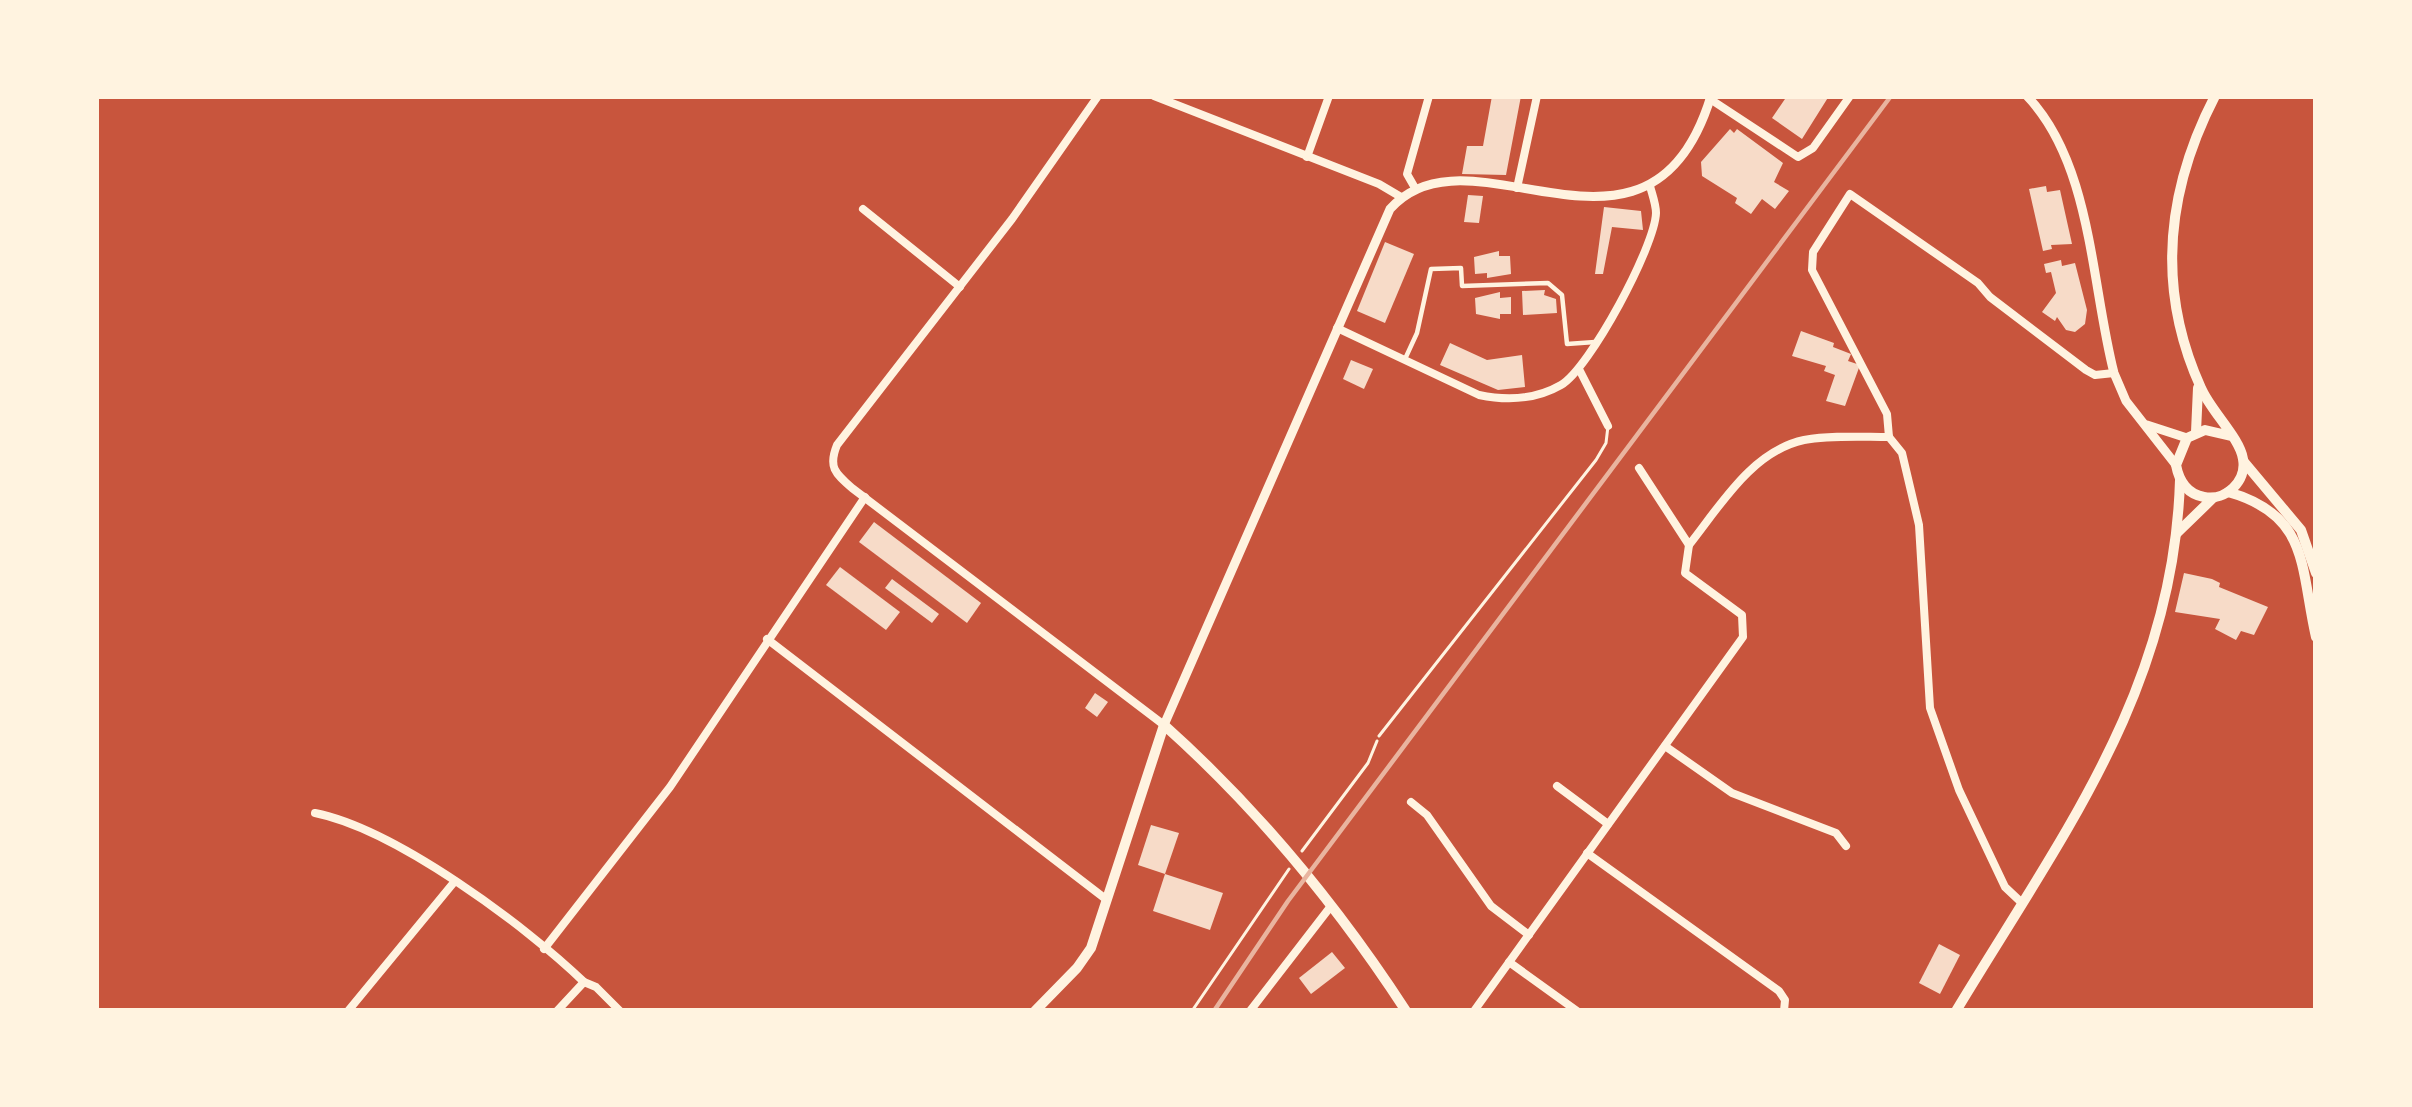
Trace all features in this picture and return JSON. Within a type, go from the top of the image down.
[{"type":"main road","points":[[1956,1011],[2090,794],[2147,663],[2177,533],[2180,480],[2176,455],[2200,412],[2198,383],[2176,302],[2170,235],[2187,158],[2215,96]]},
{"type":"main road","points":[[2198,383],[2244,461],[2291,514],[2309,546],[2316,573]]},
{"type":"main road","points":[[2191,435],[2214,430],[2231,436]]},
{"type":"main road","points":[[2177,533],[2213,497],[2228,492],[2240,479],[2244,461]]},
{"type":"main road","points":[[2180,480],[2193,494],[2213,497]]},
{"type":"main road","points":[[2228,492],[2269,507],[2292,535],[2300,550],[2316,637]]},
{"type":"main road","points":[[1035,1011],[1077,968],[1090,947],[1164,724],[1295,858],[1406,1011]]},
{"type":"street","points":[[1097,96],[960,286],[837,445],[831,460],[834,472],[865,497],[1164,724],[1322,373],[1336,327],[1390,209],[1401,196],[1415,188],[1449,182],[1596,195],[1628,193],[1666,175],[1689,148],[1711,98],[1793,155],[1804,156],[1850,96]]},
{"type":"street","points":[[1154,96],[1401,196]]},
{"type":"street","points":[[1307,157],[1329,96]]},
{"type":"street","points":[[1415,188],[1407,174],[1430,96]]},
{"type":"street","points":[[1516,188],[1537,96]]},
{"type":"street","points":[[2027,96],[2057,136],[2073,174],[2114,373],[2126,401],[2176,465]]},
{"type":"street","points":[[1336,327],[1459,386],[1501,399],[1543,393],[1580,371],[1634,273],[1656,218],[1650,186]]},
{"type":"street","points":[[2022,903],[2005,887],[1959,790],[1930,708],[1919,525],[1902,453],[1888,437],[1887,414],[1811,262],[1813,252],[1850,194],[1978,283],[2086,370],[2114,373]]},
{"type":"street","points":[[863,208],[960,286]]},
{"type":"street","points":[[1405,359],[1418,332],[1431,269],[1461,268],[1462,286],[1548,283],[1562,295],[1567,344],[1598,342]]},
{"type":"street","points":[[1580,371],[1608,426]]},
{"type":"street","points":[[2144,424],[2191,435]]},
{"type":"street","points":[[1474,1011],[1744,637],[1745,624],[1732,606],[1684,573],[1689,545],[1749,471],[1778,450],[1821,438],[1888,437]]},
{"type":"street","points":[[1639,469],[1689,545]]},
{"type":"street","points":[[544,949],[670,787],[865,497]]},
{"type":"street","points":[[767,639],[1108,901]]},
{"type":"street","points":[[1665,746],[1732,793],[1836,832],[1846,846]]},
{"type":"street","points":[[1557,786],[1608,824]]},
{"type":"street","points":[[1411,802],[1427,815],[1482,896],[1529,935]]},
{"type":"street","points":[[315,813],[359,825],[455,881],[596,987],[620,1011]]},
{"type":"street","points":[[1587,854],[1779,991],[1785,1000],[1784,1011]]},
{"type":"street","points":[[348,1011],[455,881]]},
{"type":"street","points":[[1250,1011],[1332,905]]},
{"type":"street","points":[[1509,962],[1577,1011]]},
{"type":"street","points":[[557,1011],[584,982]]},
{"type":"lane","points":[[1379,736],[1596,460],[1606,443],[1608,426]]},
{"type":"path","points":[[1192,1011],[1295,858],[1368,763],[1379,736]]},
{"type":"building","points":[[1492,96],[1521,96],[1506,175],[1462,174],[1467,146],[1483,146]]},
{"type":"building","points":[[1787,96],[1829,96],[1802,139],[1772,118]]},
{"type":"building","points":[[1730,129],[1734,133],[1737,129],[1783,163],[1774,182],[1789,191],[1775,209],[1762,199],[1751,214],[1735,203],[1737,198],[1702,176],[1701,162]]},
{"type":"building","points":[[2046,186],[2047,192],[2060,190],[2072,244],[2051,245],[2052,249],[2043,251],[2029,189]]},
{"type":"building","points":[[1468,195],[1483,196],[1479,223],[1464,222]]},
{"type":"building","points":[[1604,207],[1641,211],[1643,230],[1612,227],[1603,274],[1595,274]]},
{"type":"building","points":[[1385,242],[1414,254],[1385,323],[1357,311]]},
{"type":"building","points":[[1499,251],[1499,256],[1510,256],[1511,274],[1487,278],[1487,273],[1475,274],[1474,257]]},
{"type":"building","points":[[2061,260],[2062,266],[2075,263],[2087,310],[2085,324],[2075,332],[2042,312],[2056,293],[2044,264]]},
{"type":"building","points":[[1545,290],[1544,295],[1556,299],[1557,313],[1523,315],[1522,291]]},
{"type":"building","points":[[1500,292],[1500,298],[1511,297],[1511,314],[1500,314],[1500,319],[1476,314],[1475,298]]},
{"type":"building","points":[[1801,331],[1834,343],[1833,347],[1851,354],[1848,361],[1860,365],[1845,406],[1826,401],[1835,375],[1824,371],[1826,366],[1792,356]]},
{"type":"building","points":[[1450,343],[1487,360],[1522,355],[1525,387],[1498,390],[1440,365]]},
{"type":"building","points":[[1351,360],[1373,369],[1364,389],[1343,379]]},
{"type":"building","points":[[874,522],[981,603],[967,623],[859,542]]},
{"type":"building","points":[[840,567],[900,612],[886,630],[826,585]]},
{"type":"building","points":[[2184,573],[2212,579],[2219,587],[2268,607],[2254,635],[2241,631],[2236,640],[2215,629],[2220,619],[2175,612]]},
{"type":"building","points":[[892,579],[939,614],[932,623],[885,588]]},
{"type":"building","points":[[1095,693],[1108,702],[1097,717],[1085,708]]},
{"type":"building","points":[[1151,825],[1179,833],[1165,874],[1138,865]]},
{"type":"building","points":[[1165,874],[1223,893],[1210,930],[1153,911]]},
{"type":"building","points":[[1939,944],[1960,955],[1940,994],[1919,983]]},
{"type":"building","points":[[1332,952],[1345,968],[1311,994],[1299,978]]},
{"type":"railway","points":[[1214,1011],[1288,901],[1891,96]]}]
